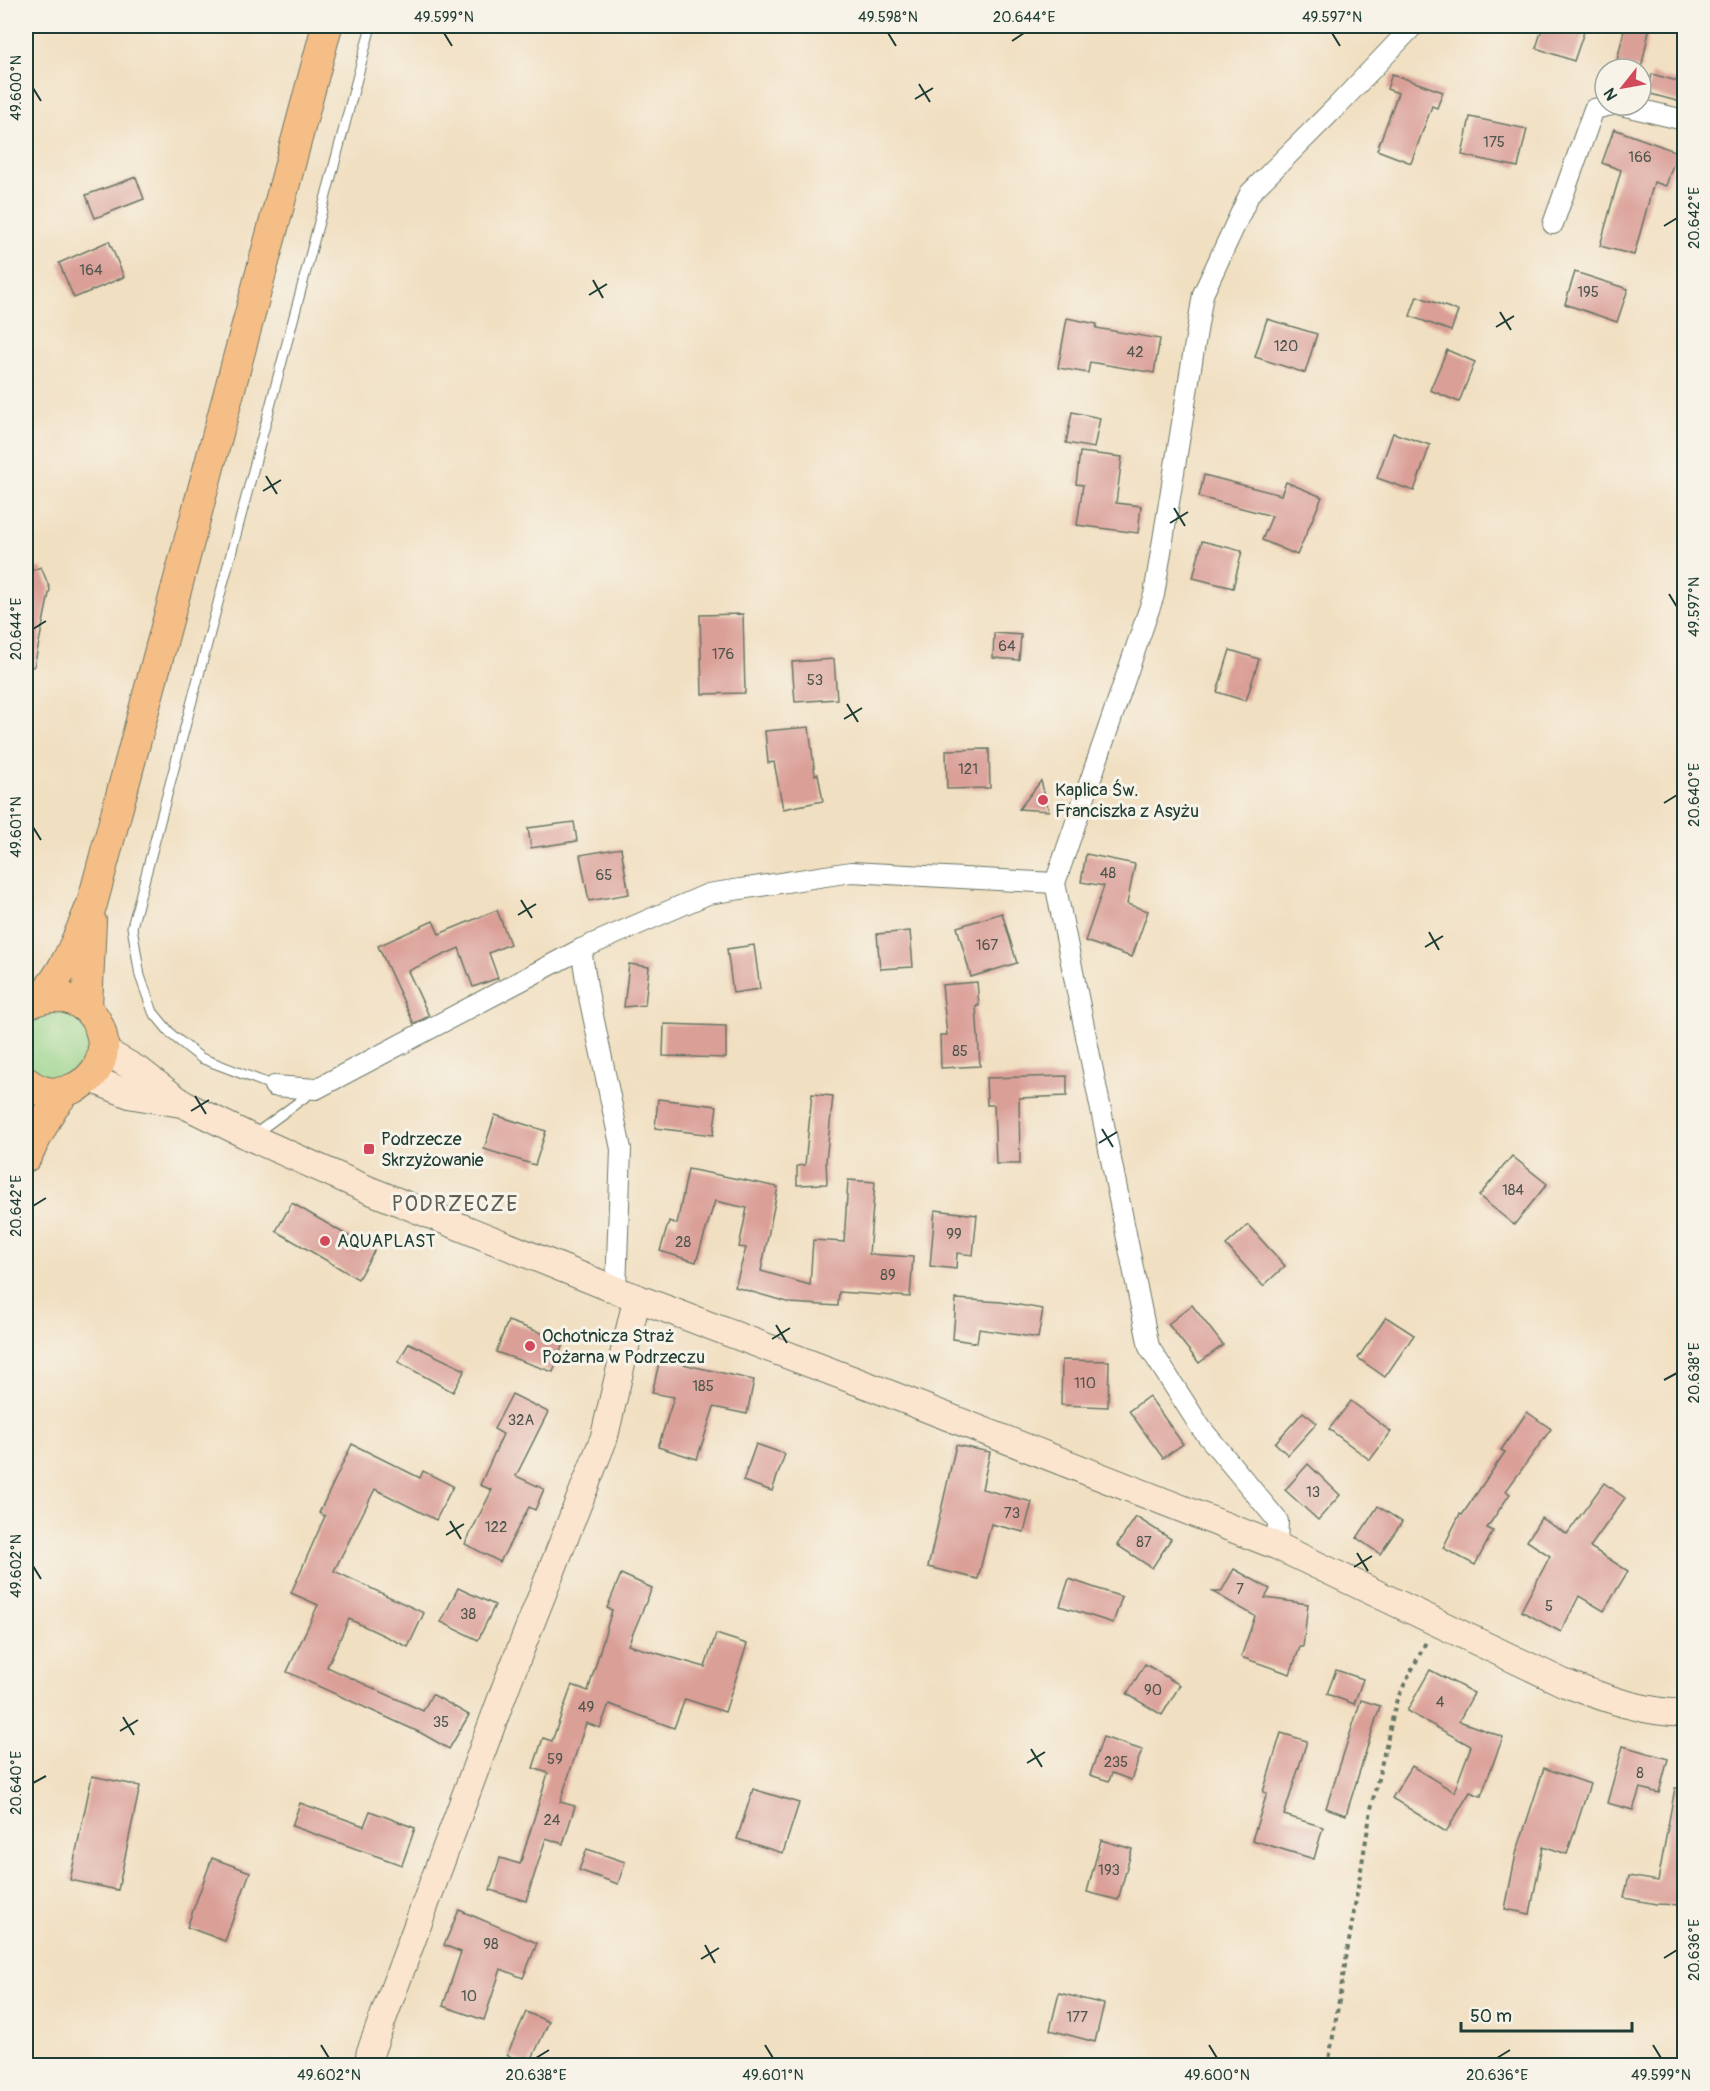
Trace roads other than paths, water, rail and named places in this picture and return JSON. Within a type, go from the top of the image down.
[{"type":"main road","points":[[33,1002],[55,983],[92,904],[327,26]]},
{"type":"main road","points":[[87,1007],[92,904]]},
{"type":"main road","points":[[26,1157],[52,1108],[99,1065],[104,1050],[97,1020],[87,1007],[73,999],[57,996],[33,1002]]},
{"type":"main road","points":[[26,1082],[33,1088],[49,1092],[78,1085]]},
{"type":"street","points":[[1277,1546],[1278,1521],[1201,1428],[1149,1347],[1055,883],[1154,594],[1203,294],[1250,193],[1413,26]]},
{"type":"street","points":[[1553,224],[1593,112]]},
{"type":"street","points":[[1653,113],[1684,120]]},
{"type":"street","points":[[274,1086],[316,1089],[581,948],[708,894],[851,872],[1055,883]]},
{"type":"street","points":[[368,2066],[370,2053],[508,1681],[604,1438],[626,1294],[621,1149],[581,948]]},
{"type":"street","points":[[104,1050],[141,1072],[183,1104],[250,1137],[369,1190],[626,1294],[877,1389],[1277,1546],[1564,1683],[1642,1708],[1684,1713]]},
{"type":"street","points":[[78,1085],[183,1104]]},
{"type":"lane","points":[[274,1086],[201,1058],[172,1035],[153,1012],[140,976],[132,927],[371,26]]},
{"type":"lane","points":[[250,1137],[316,1089]]},
{"type":"place","name":"Kaplica Św. Franciszka z Asyżu","points":[[1043,800]]},
{"type":"place","name":"Podrzecze Skrzyżowanie","points":[[369,1149]]},
{"type":"place","name":"AQUAPLAST","points":[[325,1241]]},
{"type":"place","name":"Ochotnicza Straż Pożarna w Podrzeczu","points":[[530,1346]]},
{"type":"district","name":"PODRZECZE","points":[[455,1204]]}]
